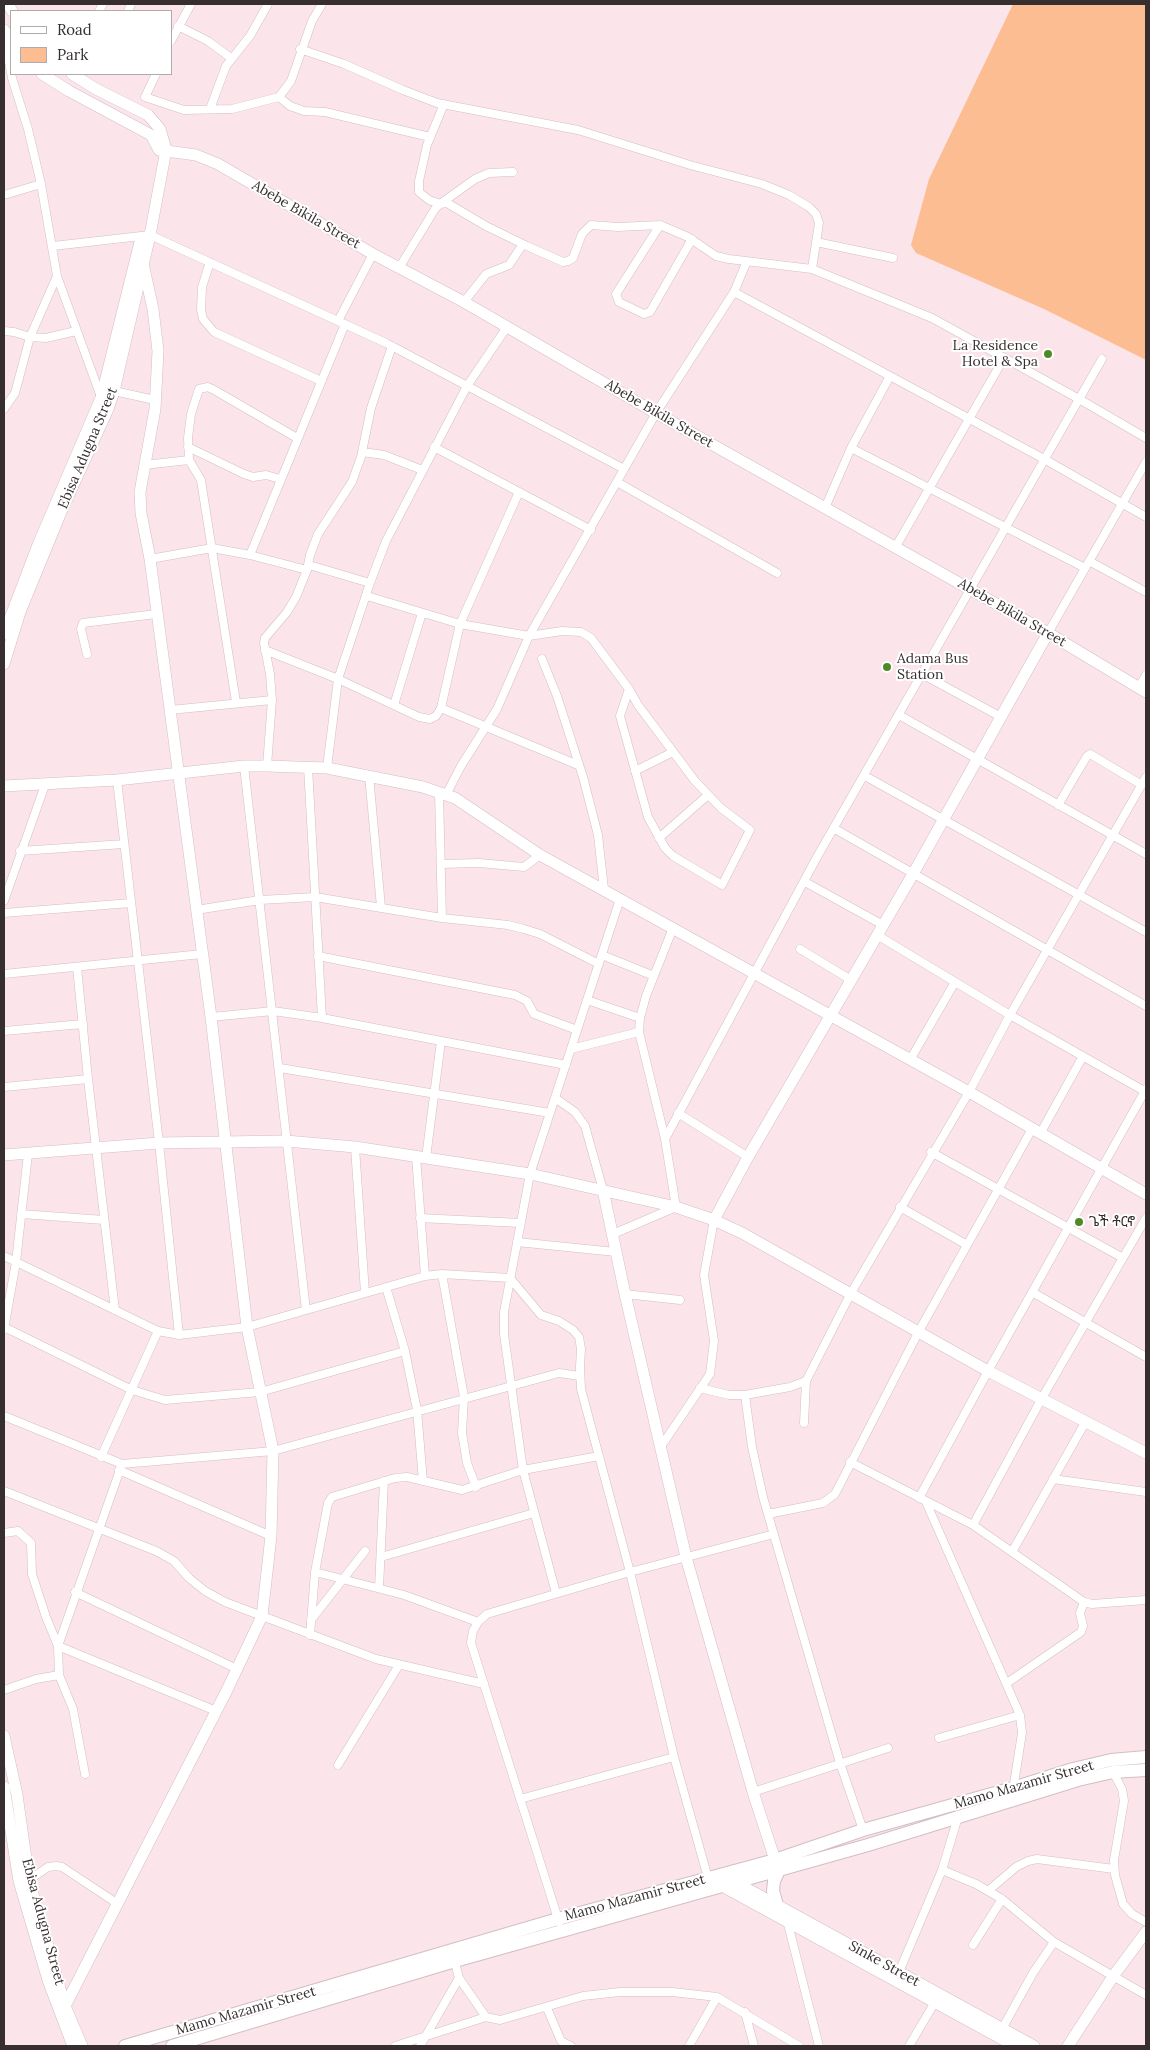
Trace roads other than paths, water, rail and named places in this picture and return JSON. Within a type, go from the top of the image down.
[{"type":"main road","name":"Mamo Mazamir Street","points":[[172,2046],[453,1956],[558,1919],[723,1879],[958,1817],[1082,1766],[1111,1760],[1146,1757]]},
{"type":"main road","name":"Mamo Mazamir Street","points":[[777,1865],[863,1830],[1113,1772],[1146,1770]]},
{"type":"main road","points":[[777,1865],[773,1891],[783,1912]]},
{"type":"main road","name":"Mamo Mazamir Street","points":[[125,2046],[453,1956],[562,1932],[723,1879]]},
{"type":"street","points":[[172,39],[191,4]]},
{"type":"street","points":[[210,109],[218,83],[231,58],[250,36],[268,4]]},
{"type":"street","points":[[156,75],[145,97],[184,110],[232,109],[278,97],[291,81],[300,49],[312,21],[322,4]]},
{"type":"street","points":[[178,26],[208,41],[231,58]]},
{"type":"street","points":[[4,32],[10,66]]},
{"type":"street","points":[[300,49],[344,64],[402,90],[444,104],[578,130],[762,184],[789,195],[813,210],[820,224],[812,269]]},
{"type":"street","points":[[11,75],[28,129],[41,184],[57,276],[101,398],[108,409]]},
{"type":"street","points":[[44,75],[69,91],[151,135],[162,150]]},
{"type":"street","points":[[74,75],[96,89],[148,114],[160,129],[162,150]]},
{"type":"street","points":[[278,97],[290,106],[304,111],[326,112],[430,137]]},
{"type":"street","points":[[444,104],[430,137],[419,181],[419,192],[440,204],[447,203],[486,226],[523,244],[563,262],[573,258],[582,234],[591,226],[660,225],[692,240],[716,256],[812,269],[932,318],[1146,438]]},
{"type":"street","name":"Ebisa Adugna Street","points":[[4,634],[38,545],[101,398],[146,235],[162,166],[162,150]]},
{"type":"street","name":"Ebisa Adugna Street","points":[[4,664],[20,612],[57,520],[108,409],[114,391],[143,264],[146,235],[162,150]]},
{"type":"street","name":"Abebe Bikila Street","points":[[162,150],[196,155],[218,164],[373,254],[464,302],[656,413],[1048,633],[1143,689]]},
{"type":"street","points":[[399,268],[435,209],[440,204],[475,179],[489,173],[513,172]]},
{"type":"street","points":[[4,195],[41,184]]},
{"type":"street","points":[[660,225],[616,294],[619,302],[644,314],[650,312],[692,240]]},
{"type":"street","points":[[53,246],[146,235],[210,262],[392,346],[624,469]]},
{"type":"street","points":[[816,242],[893,258]]},
{"type":"street","points":[[464,302],[486,274],[509,265],[523,244]]},
{"type":"street","points":[[250,555],[321,381],[341,323],[373,254]]},
{"type":"street","points":[[442,918],[443,794],[497,709],[529,636],[656,413],[734,292],[747,261]]},
{"type":"street","points":[[210,262],[202,287],[200,310],[203,319],[214,332],[321,381]]},
{"type":"street","points":[[65,2006],[216,1711],[262,1616],[271,1536],[273,1451],[247,1327],[211,1017],[150,559],[141,513],[140,492],[155,400],[158,351],[153,309],[143,264]]},
{"type":"street","points":[[4,409],[15,393],[30,337],[57,276]]},
{"type":"street","points":[[734,292],[1044,459],[1146,517]]},
{"type":"street","points":[[327,768],[338,680],[386,541],[467,386],[507,327]]},
{"type":"street","points":[[4,331],[30,337],[46,338],[76,331]]},
{"type":"street","points":[[267,766],[272,700],[265,638],[287,612],[308,567],[310,555],[318,534],[352,482],[362,452],[371,408],[392,346]]},
{"type":"street","points":[[896,548],[1004,358]]},
{"type":"street","points":[[665,1139],[753,973],[1102,359]]},
{"type":"street","points":[[825,508],[851,448],[890,376]]},
{"type":"street","points":[[236,702],[201,480],[189,460],[188,447],[191,414],[199,389],[204,387],[216,391],[297,438]]},
{"type":"street","points":[[114,391],[155,400]]},
{"type":"street","points":[[188,447],[244,474],[253,477],[266,476],[280,479]]},
{"type":"street","points":[[434,447],[591,530]]},
{"type":"street","points":[[851,448],[1006,527],[1146,592]]},
{"type":"street","points":[[362,452],[384,455],[422,470]]},
{"type":"street","points":[[144,465],[189,460]]},
{"type":"street","points":[[660,1448],[710,1374],[714,1355],[714,1341],[704,1275],[714,1220],[748,1157],[913,874],[1146,462]]},
{"type":"street","points":[[617,482],[777,572]]},
{"type":"street","points":[[265,650],[338,680],[419,717],[430,719],[436,716],[441,708],[460,624],[519,492]]},
{"type":"street","points":[[150,559],[212,548],[308,567],[370,583]]},
{"type":"street","points":[[367,596],[460,624],[529,636],[562,631],[581,632],[596,644],[629,689],[638,705],[708,795],[721,808],[750,830],[722,884],[673,856],[665,848],[648,817],[620,716],[629,689]]},
{"type":"street","points":[[394,705],[422,613]]},
{"type":"street","points":[[86,654],[83,624],[156,614]]},
{"type":"street","points":[[542,660],[557,696],[598,835],[604,889]]},
{"type":"street","points":[[922,674],[1001,717]]},
{"type":"street","points":[[1143,689],[1146,675]]},
{"type":"street","points":[[170,710],[236,702],[272,700]]},
{"type":"street","points":[[441,708],[578,765]]},
{"type":"street","points":[[899,714],[1146,854]]},
{"type":"street","points":[[635,771],[673,752]]},
{"type":"street","points":[[1058,804],[1090,754],[1142,785]]},
{"type":"street","points":[[244,766],[280,1068],[286,1141],[306,1310]]},
{"type":"street","points":[[4,786],[117,780],[244,766],[308,767],[369,775],[423,787],[455,798],[540,854],[968,1092],[1146,1194]]},
{"type":"street","points":[[308,767],[322,1018]]},
{"type":"street","points":[[369,775],[381,907]]},
{"type":"street","points":[[865,776],[1146,932]]},
{"type":"street","points":[[804,1423],[806,1380],[851,1293],[968,1092],[1146,777]]},
{"type":"street","points":[[117,780],[179,1335]]},
{"type":"street","points":[[4,901],[20,851],[45,785]]},
{"type":"street","points":[[659,838],[708,795]]},
{"type":"street","points":[[834,829],[1146,1006]]},
{"type":"street","points":[[20,851],[124,844]]},
{"type":"street","points":[[441,864],[479,863],[524,867],[540,854]]},
{"type":"street","points":[[805,882],[883,924]]},
{"type":"street","points":[[196,910],[260,900],[315,897],[442,918],[524,929],[540,934],[599,964]]},
{"type":"street","points":[[556,1593],[523,1470],[503,1323],[530,1174],[620,899]]},
{"type":"street","points":[[4,913],[131,903]]},
{"type":"street","points":[[673,928],[640,1018],[639,1032],[665,1139],[676,1207]]},
{"type":"street","points":[[877,935],[1010,1015],[1146,1091],[1068,1227],[919,1498]]},
{"type":"street","points":[[800,949],[851,980]]},
{"type":"street","points":[[4,974],[202,954]]},
{"type":"street","points":[[318,956],[515,995],[527,1001],[534,1014],[577,1030]]},
{"type":"street","points":[[602,956],[654,976]]},
{"type":"street","points":[[77,967],[115,1310]]},
{"type":"street","points":[[910,1060],[954,982]]},
{"type":"street","points":[[587,1000],[640,1018]]},
{"type":"street","points":[[211,1017],[273,1011],[322,1018],[566,1065]]},
{"type":"street","points":[[4,1031],[83,1024]]},
{"type":"street","points":[[571,1049],[639,1032]]},
{"type":"street","points":[[425,1276],[420,1218],[421,1157],[434,1093],[441,1041]]},
{"type":"street","points":[[768,1514],[823,1503],[835,1494],[919,1332],[999,1189],[1083,1056]]},
{"type":"street","points":[[280,1068],[550,1113]]},
{"type":"street","points":[[4,1087],[88,1079]]},
{"type":"street","points":[[555,1098],[575,1112],[585,1126],[603,1190],[625,1294],[686,1556],[753,1792],[777,1865]]},
{"type":"street","points":[[678,1114],[748,1157]]},
{"type":"street","points":[[4,1155],[159,1143],[286,1141],[355,1147],[530,1174],[676,1207],[714,1220],[742,1233],[988,1371],[1146,1452]]},
{"type":"street","points":[[355,1147],[365,1293]]},
{"type":"street","points":[[932,1152],[1123,1258]]},
{"type":"street","points":[[28,1154],[16,1262],[4,1328],[132,1390],[165,1400],[260,1392],[405,1351]]},
{"type":"street","points":[[613,1234],[676,1207]]},
{"type":"street","points":[[900,1207],[967,1246]]},
{"type":"street","points":[[21,1214],[104,1220]]},
{"type":"street","points":[[420,1218],[520,1223]]},
{"type":"street","points":[[973,1525],[1042,1398],[1146,1218]]},
{"type":"street","points":[[517,1242],[616,1252]]},
{"type":"street","points":[[4,1256],[158,1331],[179,1335],[247,1327],[425,1276],[442,1274],[510,1278],[541,1315],[573,1330],[579,1337],[581,1349],[581,1388],[630,1572],[674,1757],[723,1879]]},
{"type":"street","points":[[442,1274],[464,1397],[462,1434],[467,1463],[476,1487]]},
{"type":"street","points":[[386,1287],[405,1351],[417,1410],[423,1481]]},
{"type":"street","points":[[1032,1292],[1146,1357]]},
{"type":"street","points":[[625,1294],[680,1300]]},
{"type":"street","points":[[101,1457],[158,1331]]},
{"type":"street","points":[[120,1467],[273,1451],[464,1397],[511,1387],[559,1373],[580,1376]]},
{"type":"street","points":[[700,1388],[745,1395],[790,1387],[806,1380]]},
{"type":"street","points":[[745,1395],[757,1473],[768,1514],[840,1763],[863,1830]]},
{"type":"street","points":[[4,1416],[101,1457],[271,1536]]},
{"type":"street","points":[[1012,1552],[1086,1421]]},
{"type":"street","points":[[310,1635],[315,1572],[328,1503],[332,1497],[384,1481],[407,1477],[462,1490],[476,1487],[523,1470],[600,1456]]},
{"type":"street","points":[[850,1462],[973,1525],[1084,1602],[1092,1604],[1146,1600]]},
{"type":"street","points":[[85,1774],[73,1709],[59,1675],[58,1646],[75,1592],[120,1467]]},
{"type":"street","points":[[1053,1479],[1146,1492]]},
{"type":"street","points":[[379,1588],[384,1481]]},
{"type":"street","points":[[4,1491],[164,1555],[174,1561],[197,1585],[213,1596],[262,1616],[376,1659],[484,1684]]},
{"type":"street","points":[[926,1502],[1020,1715],[1022,1733],[1014,1794]]},
{"type":"street","points":[[381,1557],[534,1513]]},
{"type":"street","points":[[4,1533],[18,1531],[31,1543],[32,1574],[58,1646],[216,1711]]},
{"type":"street","points":[[562,1932],[471,1643],[473,1631],[486,1614],[686,1556],[774,1534]]},
{"type":"street","points":[[311,1620],[366,1551]]},
{"type":"street","points":[[315,1572],[404,1594],[478,1622]]},
{"type":"street","points":[[75,1592],[237,1669]]},
{"type":"street","points":[[1007,1683],[1081,1632],[1083,1626],[1080,1613],[1084,1602]]},
{"type":"street","points":[[338,1765],[399,1665]]},
{"type":"street","points":[[4,1690],[36,1679],[59,1675]]},
{"type":"street","points":[[939,1738],[1020,1715]]},
{"type":"street","name":"Ebisa Adugna Street","points":[[4,1736],[16,1795],[28,1880],[65,2006],[82,2046]]},
{"type":"street","points":[[753,1792],[888,1748]]},
{"type":"street","points":[[520,1799],[674,1757]]},
{"type":"street","points":[[1113,1772],[1122,1788],[1124,1801],[1114,1869],[1123,1904],[1132,1914],[1146,1922]]},
{"type":"street","name":"Ebisa Adugna Street","points":[[4,1787],[19,1881],[48,1980],[72,2046]]},
{"type":"street","points":[[899,1972],[942,1870],[958,1817]]},
{"type":"street","points":[[988,1891],[1016,1867],[1037,1859],[1114,1869]]},
{"type":"street","points":[[28,1880],[48,1867],[62,1867],[118,1904]]},
{"type":"street","points":[[942,1870],[988,1891],[1054,1942],[1114,1975],[1146,1996]]},
{"type":"street","name":"Sinke Street","points":[[723,1879],[899,1972],[999,2038],[1034,2046]]},
{"type":"street","name":"Sinke Street","points":[[723,1879],[783,1912],[935,2002],[1015,2046]]},
{"type":"street","points":[[973,1945],[1002,1900]]},
{"type":"street","points":[[783,1912],[819,2046]]},
{"type":"street","points":[[1068,2046],[1114,1975],[1146,1932]]},
{"type":"street","points":[[999,2038],[1033,1973],[1054,1942]]},
{"type":"street","points":[[453,1956],[459,1978],[486,2017]]},
{"type":"street","points":[[420,2046],[459,1978]]},
{"type":"street","points":[[395,2046],[486,2017],[500,2020],[584,1996],[620,1992],[672,1992],[717,1997],[799,2046]]},
{"type":"street","points":[[689,2046],[717,1997]]},
{"type":"street","points":[[909,2046],[935,2002]]},
{"type":"street","points":[[547,2008],[560,2044],[570,2046]]},
{"type":"street","points":[[745,2012],[754,2046]]},
{"type":"place","name":"La Residence Hotel & Spa","points":[[1048,354]]},
{"type":"place","name":"Adama Bus Station","points":[[887,667]]},
{"type":"place","name":"ጌች ቶርኖ","points":[[1079,1222]]}]
